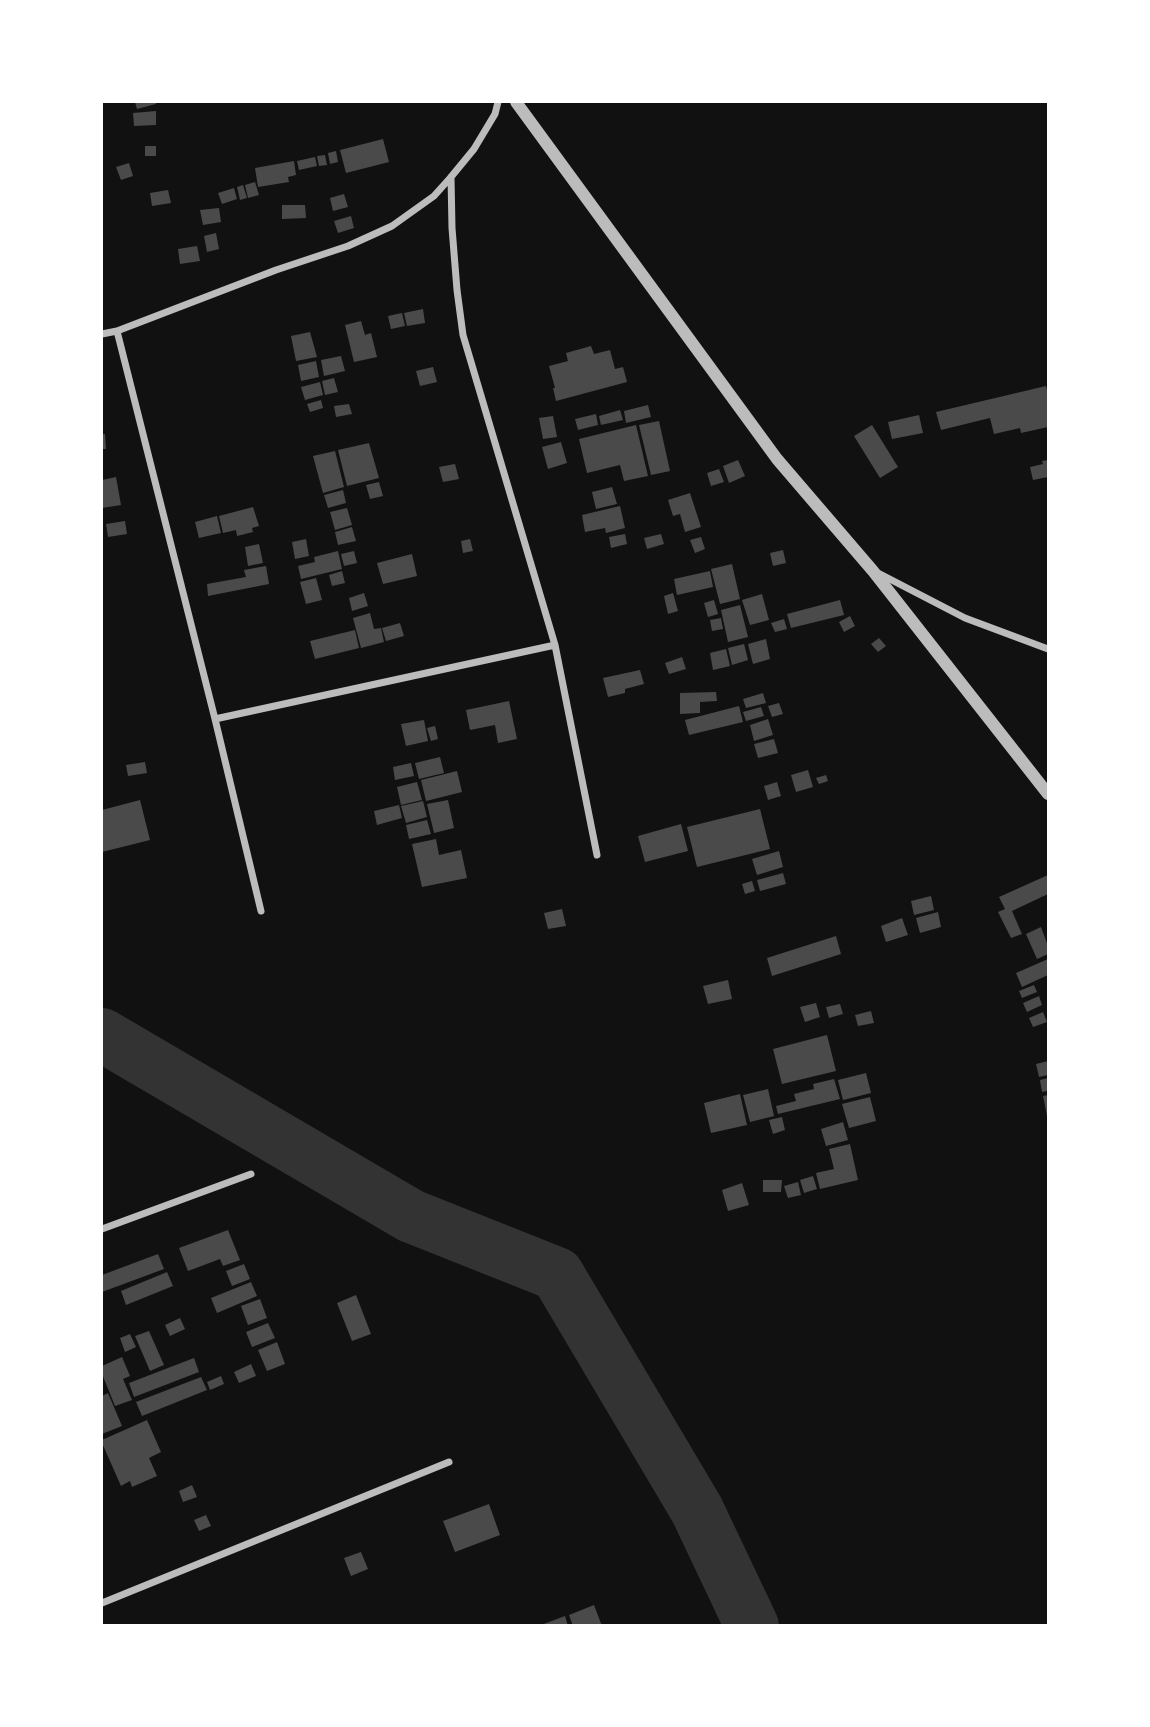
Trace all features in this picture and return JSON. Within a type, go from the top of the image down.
[{"type":"street","points":[[102,334],[117,331],[276,270],[348,246],[392,226],[434,196],[451,177],[474,149],[495,114],[498,102]]},
{"type":"street","points":[[516,102],[777,459],[873,571],[1048,794]]},
{"type":"street","points":[[451,177],[452,228],[463,335],[555,645],[597,855]]},
{"type":"street","points":[[117,331],[261,911]]},
{"type":"street","points":[[873,571],[965,618],[1048,649]]},
{"type":"street","points":[[215,719],[555,645]]},
{"type":"street","points":[[102,1229],[251,1174]]},
{"type":"street","points":[[102,1603],[449,1462]]},
{"type":"building","points":[[135,102],[156,102],[156,104],[137,109]]},
{"type":"building","points":[[156,111],[156,125],[134,126],[133,113]]},
{"type":"building","points":[[383,139],[389,162],[346,173],[340,150]]},
{"type":"building","points":[[145,146],[156,146],[156,156],[145,156]]},
{"type":"building","points":[[336,151],[338,162],[330,164],[328,153]]},
{"type":"building","points":[[325,155],[327,165],[319,166],[317,156]]},
{"type":"building","points":[[315,157],[317,166],[299,170],[297,161]]},
{"type":"building","points":[[294,161],[296,175],[288,177],[289,182],[258,187],[255,168]]},
{"type":"building","points":[[129,163],[133,176],[121,180],[116,167]]},
{"type":"building","points":[[255,182],[259,195],[248,198],[245,185]]},
{"type":"building","points":[[243,185],[247,198],[240,200],[237,187]]},
{"type":"building","points":[[234,188],[237,199],[222,204],[218,193]]},
{"type":"building","points":[[168,190],[171,203],[152,206],[150,193]]},
{"type":"building","points":[[344,194],[348,207],[333,211],[330,198]]},
{"type":"building","points":[[282,205],[305,205],[306,218],[282,219]]},
{"type":"building","points":[[219,208],[221,222],[203,225],[200,210]]},
{"type":"building","points":[[351,216],[354,228],[338,233],[334,221]]},
{"type":"building","points":[[216,233],[219,249],[207,252],[204,236]]},
{"type":"building","points":[[197,246],[200,261],[180,264],[178,249]]},
{"type":"building","points":[[423,309],[425,323],[407,326],[404,313]]},
{"type":"building","points":[[402,313],[405,326],[391,329],[388,316]]},
{"type":"building","points":[[361,321],[365,335],[371,333],[377,357],[354,362],[345,325]]},
{"type":"building","points":[[310,332],[317,357],[296,361],[291,336]]},
{"type":"building","points":[[591,346],[594,354],[610,350],[615,369],[623,367],[627,382],[556,401],[549,366],[568,361],[566,353]]},
{"type":"building","points":[[341,356],[345,371],[324,376],[321,360]]},
{"type":"building","points":[[316,361],[319,377],[301,381],[298,365]]},
{"type":"building","points":[[433,367],[437,382],[420,386],[416,371]]},
{"type":"building","points":[[334,378],[338,392],[325,395],[322,381]]},
{"type":"building","points":[[320,382],[323,395],[305,400],[301,387]]},
{"type":"building","points":[[1046,386],[1048,427],[1021,433],[1020,428],[994,434],[990,418],[941,430],[936,412]]},
{"type":"building","points":[[321,400],[323,408],[310,412],[307,404]]},
{"type":"building","points":[[349,404],[352,414],[336,417],[334,406]]},
{"type":"building","points":[[648,405],[651,417],[626,423],[624,411]]},
{"type":"building","points":[[620,410],[623,420],[601,425],[599,416]]},
{"type":"building","points":[[596,414],[598,425],[578,430],[575,419]]},
{"type":"building","points":[[919,415],[923,433],[892,439],[888,422]]},
{"type":"building","points":[[553,416],[557,437],[543,439],[539,418]]},
{"type":"building","points":[[659,421],[670,471],[651,475],[639,425]]},
{"type":"building","points":[[636,425],[648,476],[624,481],[620,465],[587,473],[579,439]]},
{"type":"building","points":[[872,425],[898,467],[880,478],[854,436]]},
{"type":"building","points":[[102,434],[105,434],[106,449],[102,449]]},
{"type":"building","points":[[561,442],[567,463],[548,469],[542,447]]},
{"type":"building","points":[[369,443],[379,478],[347,486],[338,450]]},
{"type":"building","points":[[335,451],[344,487],[323,493],[313,456]]},
{"type":"building","points":[[738,460],[745,476],[729,483],[723,466]]},
{"type":"building","points":[[1048,460],[1048,477],[1033,480],[1030,467]]},
{"type":"building","points":[[455,464],[459,479],[443,482],[439,467]]},
{"type":"building","points":[[719,469],[724,482],[711,486],[707,473]]},
{"type":"building","points":[[116,477],[121,505],[102,508],[102,480]]},
{"type":"building","points":[[379,482],[383,496],[370,499],[366,485]]},
{"type":"building","points":[[612,487],[617,504],[596,509],[592,492]]},
{"type":"building","points":[[343,490],[346,503],[328,508],[324,495]]},
{"type":"building","points":[[690,493],[701,527],[685,532],[680,514],[673,516],[668,500]]},
{"type":"building","points":[[620,506],[625,528],[606,533],[605,528],[585,532],[582,515]]},
{"type":"building","points":[[253,507],[259,526],[252,528],[253,532],[237,536],[236,530],[223,533],[219,516]]},
{"type":"building","points":[[347,508],[352,525],[335,530],[330,512]]},
{"type":"building","points":[[217,516],[221,533],[199,538],[195,522]]},
{"type":"building","points":[[125,521],[127,534],[108,537],[106,524]]},
{"type":"building","points":[[352,527],[356,541],[338,545],[335,532]]},
{"type":"building","points":[[625,534],[627,544],[611,548],[609,537]]},
{"type":"building","points":[[661,534],[664,544],[647,549],[644,538]]},
{"type":"building","points":[[701,537],[705,549],[695,553],[690,540]]},
{"type":"building","points":[[306,539],[309,556],[295,559],[292,542]]},
{"type":"building","points":[[470,539],[473,551],[463,553],[461,541]]},
{"type":"building","points":[[259,544],[263,563],[248,566],[245,547]]},
{"type":"building","points":[[783,550],[786,563],[773,566],[770,553]]},
{"type":"building","points":[[338,551],[342,569],[301,579],[298,566],[315,562],[314,557]]},
{"type":"building","points":[[354,551],[357,563],[344,566],[341,554]]},
{"type":"building","points":[[412,554],[417,576],[383,584],[377,563]]},
{"type":"building","points":[[732,564],[740,599],[720,604],[711,569]]},
{"type":"building","points":[[266,566],[269,584],[208,596],[207,584],[246,577],[244,570]]},
{"type":"building","points":[[342,571],[345,583],[332,586],[329,575]]},
{"type":"building","points":[[710,571],[713,587],[677,595],[674,579]]},
{"type":"building","points":[[316,578],[322,600],[306,604],[300,582]]},
{"type":"building","points":[[364,593],[368,606],[352,611],[349,598]]},
{"type":"building","points":[[673,593],[678,611],[668,614],[664,596]]},
{"type":"building","points":[[762,594],[769,620],[750,625],[742,600]]},
{"type":"building","points":[[714,600],[718,614],[708,617],[704,603]]},
{"type":"building","points":[[840,600],[844,615],[791,628],[787,614]]},
{"type":"building","points":[[740,605],[748,637],[728,642],[721,610]]},
{"type":"building","points":[[370,613],[374,629],[381,628],[384,642],[361,648],[353,618]]},
{"type":"building","points":[[850,616],[855,626],[844,632],[839,622]]},
{"type":"building","points":[[721,618],[723,629],[712,631],[710,620]]},
{"type":"building","points":[[784,619],[787,629],[775,632],[771,623]]},
{"type":"building","points":[[400,623],[404,636],[386,641],[382,628]]},
{"type":"building","points":[[355,630],[359,648],[315,659],[310,641]]},
{"type":"building","points":[[879,638],[886,646],[878,652],[871,644]]},
{"type":"building","points":[[766,639],[770,659],[753,664],[748,644]]},
{"type":"building","points":[[744,644],[748,660],[732,665],[728,648]]},
{"type":"building","points":[[726,649],[730,666],[713,670],[710,653]]},
{"type":"building","points":[[682,657],[686,669],[669,674],[665,663]]},
{"type":"building","points":[[640,670],[644,684],[608,697],[603,678]]},
{"type":"building","points":[[716,692],[717,701],[700,702],[700,713],[680,714],[680,693]]},
{"type":"building","points":[[763,693],[766,703],[746,708],[743,699]]},
{"type":"building","points":[[509,701],[517,739],[498,743],[495,725],[470,730],[466,710]]},
{"type":"building","points":[[779,703],[783,714],[772,717],[768,706]]},
{"type":"building","points":[[739,706],[743,722],[689,735],[685,720]]},
{"type":"building","points":[[761,707],[764,716],[746,721],[743,712]]},
{"type":"building","points":[[768,719],[773,735],[754,741],[750,725]]},
{"type":"building","points":[[424,720],[428,741],[406,746],[401,724]]},
{"type":"building","points":[[435,726],[438,739],[431,741],[427,728]]},
{"type":"building","points":[[774,739],[778,753],[758,758],[754,744]]},
{"type":"building","points":[[440,757],[444,773],[419,779],[415,763]]},
{"type":"building","points":[[145,762],[147,773],[128,776],[126,765]]},
{"type":"building","points":[[411,763],[414,776],[395,780],[393,767]]},
{"type":"building","points":[[808,770],[813,787],[796,792],[791,775]]},
{"type":"building","points":[[457,771],[462,792],[426,801],[421,780]]},
{"type":"building","points":[[826,775],[828,781],[819,784],[816,778]]},
{"type":"building","points":[[417,782],[422,800],[401,805],[397,787]]},
{"type":"building","points":[[777,782],[781,796],[768,800],[764,786]]},
{"type":"building","points":[[140,800],[150,840],[102,852],[102,810]]},
{"type":"building","points":[[448,800],[454,828],[434,833],[427,804]]},
{"type":"building","points":[[423,801],[427,817],[406,823],[401,806]]},
{"type":"building","points":[[399,805],[402,818],[377,825],[374,811]]},
{"type":"building","points":[[760,809],[770,849],[697,867],[687,827]]},
{"type":"building","points":[[427,820],[431,834],[409,839],[406,825]]},
{"type":"building","points":[[681,824],[688,851],[645,862],[638,836]]},
{"type":"building","points":[[436,839],[439,855],[461,850],[467,878],[422,887],[412,844]]},
{"type":"building","points":[[779,851],[783,867],[757,875],[752,859]]},
{"type":"building","points":[[783,873],[786,884],[760,891],[757,880]]},
{"type":"building","points":[[1048,875],[1048,894],[1012,911],[1022,934],[1011,938],[998,912],[1005,909],[999,897]]},
{"type":"building","points":[[752,881],[755,891],[745,894],[742,884]]},
{"type":"building","points":[[931,896],[934,910],[914,915],[911,901]]},
{"type":"building","points":[[562,909],[566,926],[548,929],[544,913]]},
{"type":"building","points":[[938,912],[941,927],[920,933],[916,918]]},
{"type":"building","points":[[902,918],[908,935],[886,942],[881,926]]},
{"type":"building","points":[[1041,927],[1048,954],[1037,959],[1026,934]]},
{"type":"building","points":[[836,936],[841,954],[772,976],[767,958]]},
{"type":"building","points":[[1048,959],[1048,975],[1022,987],[1016,973]]},
{"type":"building","points":[[728,980],[732,999],[708,1004],[703,986]]},
{"type":"building","points":[[1034,985],[1037,992],[1022,998],[1019,991]]},
{"type":"building","points":[[1039,996],[1042,1005],[1027,1012],[1023,1003]]},
{"type":"building","points":[[816,1003],[820,1017],[805,1022],[800,1007]]},
{"type":"building","points":[[840,1004],[843,1014],[829,1018],[826,1007]]},
{"type":"building","points":[[871,1011],[874,1023],[858,1026],[855,1015]]},
{"type":"building","points":[[1043,1012],[1047,1022],[1033,1027],[1029,1018]]},
{"type":"building","points":[[827,1035],[836,1071],[782,1084],[773,1049]]},
{"type":"building","points":[[1048,1061],[1048,1075],[1039,1077],[1036,1064]]},
{"type":"building","points":[[866,1073],[871,1093],[843,1100],[838,1080]]},
{"type":"building","points":[[1048,1078],[1048,1091],[1042,1092],[1040,1080]]},
{"type":"building","points":[[834,1079],[840,1099],[778,1114],[776,1106],[796,1101],[794,1094],[814,1089],[813,1084]]},
{"type":"building","points":[[768,1089],[774,1116],[750,1122],[743,1095]]},
{"type":"building","points":[[740,1094],[747,1125],[711,1133],[704,1103]]},
{"type":"building","points":[[1048,1095],[1048,1116],[1047,1116],[1043,1096]]},
{"type":"building","points":[[870,1097],[876,1121],[849,1128],[842,1104]]},
{"type":"building","points":[[782,1117],[785,1130],[773,1134],[769,1120]]},
{"type":"building","points":[[843,1122],[848,1140],[826,1146],[821,1129]]},
{"type":"building","points":[[850,1144],[858,1180],[820,1189],[816,1173],[834,1169],[829,1149]]},
{"type":"building","points":[[813,1176],[817,1189],[804,1193],[800,1180]]},
{"type":"building","points":[[763,1180],[782,1180],[781,1192],[763,1192]]},
{"type":"building","points":[[798,1182],[801,1195],[788,1198],[784,1186]]},
{"type":"building","points":[[742,1183],[749,1205],[728,1211],[722,1190]]},
{"type":"building","points":[[228,1230],[240,1260],[223,1266],[220,1259],[188,1271],[179,1248]]},
{"type":"building","points":[[158,1254],[164,1269],[102,1292],[102,1275]]},
{"type":"building","points":[[244,1264],[250,1279],[232,1286],[226,1271]]},
{"type":"building","points":[[167,1272],[173,1286],[126,1305],[121,1291]]},
{"type":"building","points":[[251,1282],[257,1296],[217,1313],[211,1298]]},
{"type":"building","points":[[356,1295],[371,1334],[352,1341],[337,1303]]},
{"type":"building","points":[[260,1299],[267,1318],[248,1325],[241,1306]]},
{"type":"building","points":[[180,1318],[185,1329],[170,1336],[165,1325]]},
{"type":"building","points":[[268,1323],[275,1338],[252,1347],[246,1332]]},
{"type":"building","points":[[149,1331],[164,1365],[150,1371],[135,1336]]},
{"type":"building","points":[[130,1334],[136,1347],[125,1352],[120,1338]]},
{"type":"building","points":[[277,1342],[285,1364],[267,1371],[258,1350]]},
{"type":"building","points":[[122,1357],[130,1376],[123,1379],[132,1400],[115,1406],[102,1374],[102,1366]]},
{"type":"building","points":[[194,1358],[199,1372],[134,1397],[129,1383]]},
{"type":"building","points":[[251,1364],[256,1376],[239,1383],[234,1372]]},
{"type":"building","points":[[221,1376],[224,1384],[210,1390],[207,1382]]},
{"type":"building","points":[[201,1377],[207,1390],[142,1416],[136,1402]]},
{"type":"building","points":[[108,1393],[122,1426],[102,1434],[102,1396]]},
{"type":"building","points":[[147,1420],[161,1452],[149,1458],[157,1476],[132,1487],[130,1481],[121,1486],[102,1440]]},
{"type":"building","points":[[192,1485],[197,1497],[183,1502],[179,1491]]},
{"type":"building","points":[[489,1504],[500,1535],[455,1552],[443,1521]]},
{"type":"building","points":[[206,1515],[211,1526],[199,1531],[194,1520]]},
{"type":"building","points":[[361,1552],[368,1569],[351,1576],[344,1558]]},
{"type":"building","points":[[594,1605],[602,1626],[573,1626],[569,1615]]},
{"type":"building","points":[[565,1616],[568,1626],[541,1626],[541,1625]]},
{"type":"waterway","points":[[102,1035],[411,1216],[557,1274],[697,1510],[752,1626]]}]
